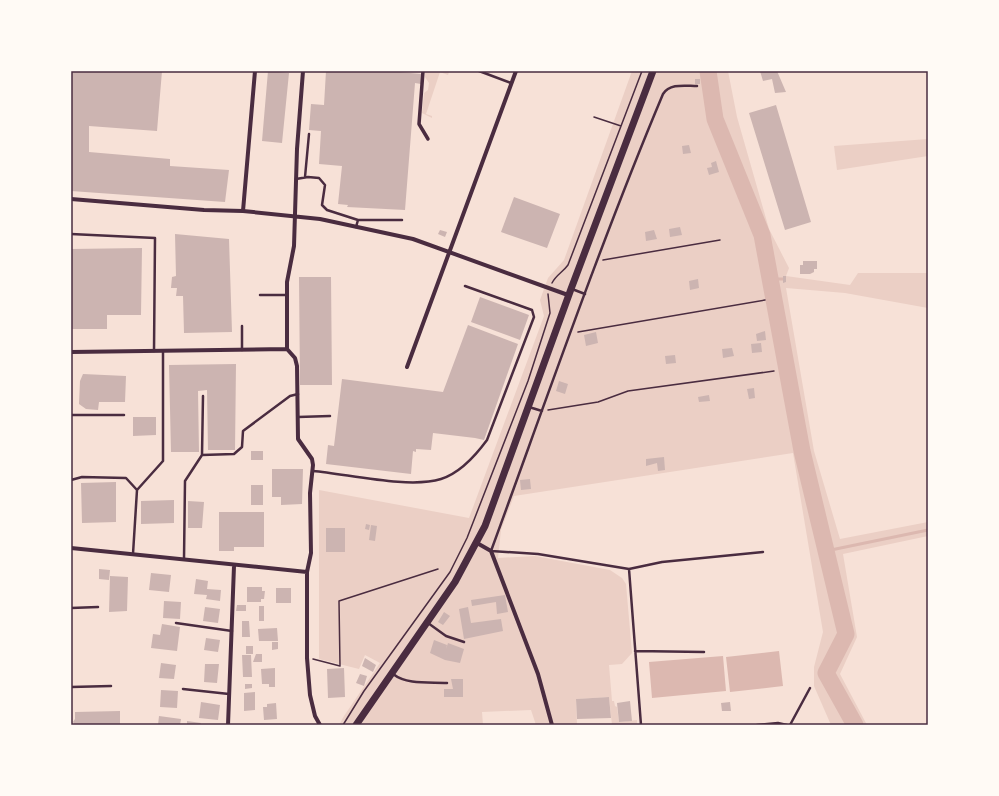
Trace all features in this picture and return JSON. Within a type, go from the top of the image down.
[{"type":"main road","points":[[356,725],[428,623],[463,570],[477,543],[493,506],[570,292],[653,71]]},
{"type":"street","points":[[243,211],[255,71]]},
{"type":"street","points":[[303,71],[296,179],[294,246],[287,282],[287,349],[297,362],[298,439],[312,459],[313,471],[310,493],[311,553],[307,572],[307,658],[310,695],[315,716],[320,725]]},
{"type":"street","points":[[423,71],[419,124],[428,139]]},
{"type":"street","points":[[407,367],[516,71]]},
{"type":"street","points":[[71,198],[204,210],[243,211],[320,219],[406,237],[550,288],[570,292]]},
{"type":"street","points":[[71,352],[287,349]]},
{"type":"street","points":[[477,543],[491,551],[538,674],[552,725]]},
{"type":"street","points":[[71,548],[234,566],[307,572]]},
{"type":"street","points":[[228,725],[234,566]]},
{"type":"lane","points":[[479,71],[512,83]]},
{"type":"lane","points":[[697,86],[671,87],[665,90],[640,148],[597,261],[491,551],[538,554],[629,569],[662,562],[763,552]]},
{"type":"lane","points":[[306,177],[309,134]]},
{"type":"lane","points":[[296,179],[306,177],[319,178],[325,185],[322,204],[326,210],[358,220],[402,220]]},
{"type":"lane","points":[[356,227],[358,220]]},
{"type":"lane","points":[[71,234],[155,238],[154,351]]},
{"type":"lane","points":[[313,471],[424,483],[442,479],[476,456],[488,440],[534,317],[532,310],[465,286]]},
{"type":"lane","points":[[570,292],[585,294]]},
{"type":"lane","points":[[260,295],[287,294]]},
{"type":"lane","points":[[242,326],[242,350]]},
{"type":"lane","points":[[133,554],[137,490],[163,461],[163,351]]},
{"type":"lane","points":[[202,455],[234,454],[242,447],[243,431],[290,396],[298,394]]},
{"type":"lane","points":[[184,560],[185,480],[202,455],[203,396]]},
{"type":"lane","points":[[529,407],[542,411]]},
{"type":"lane","points":[[71,415],[124,414]]},
{"type":"lane","points":[[298,417],[330,416]]},
{"type":"lane","points":[[71,480],[82,477],[126,478],[137,490]]},
{"type":"lane","points":[[629,569],[641,725]]},
{"type":"lane","points":[[71,608],[98,607]]},
{"type":"lane","points":[[176,623],[232,631]]},
{"type":"lane","points":[[428,623],[446,636],[464,642]]},
{"type":"lane","points":[[635,652],[704,652]]},
{"type":"lane","points":[[392,673],[398,678],[408,680],[447,683]]},
{"type":"lane","points":[[71,687],[111,686]]},
{"type":"lane","points":[[790,725],[810,688]]},
{"type":"lane","points":[[183,689],[230,694]]},
{"type":"lane","points":[[757,725],[778,723],[786,725]]},
{"type":"path","points":[[343,725],[364,691],[446,578],[467,538],[528,381],[550,313],[547,295],[554,278],[568,265],[642,71]]},
{"type":"path","points":[[594,117],[621,126]]},
{"type":"path","points":[[597,261],[720,240]]},
{"type":"path","points":[[570,333],[765,300]]},
{"type":"path","points":[[542,411],[598,402],[628,391],[774,371]]},
{"type":"path","points":[[307,658],[340,666],[339,601],[438,569]]},
{"type":"shaded area","points":[[425,71],[449,72],[448,75],[440,72],[426,114],[432,116],[432,118],[422,113],[424,93],[428,90],[429,83],[425,77]]},
{"type":"shaded area","points":[[632,71],[728,71],[737,117],[769,229],[789,268],[786,276],[850,285],[858,273],[928,273],[928,308],[845,293],[786,288],[814,451],[840,539],[928,522],[928,536],[843,554],[857,637],[840,674],[867,725],[831,725],[814,686],[814,667],[823,632],[793,453],[514,496],[501,530],[498,558],[535,556],[610,570],[622,578],[626,584],[632,653],[622,664],[609,665],[612,701],[614,701],[615,706],[617,707],[619,722],[637,720],[637,725],[612,725],[609,697],[576,699],[577,725],[536,725],[531,710],[482,712],[483,725],[339,725],[380,663],[365,655],[359,669],[319,659],[319,490],[469,518],[544,316],[540,300],[548,278],[564,260]]},
{"type":"shaded area","points":[[928,139],[928,156],[837,170],[834,146]]},
{"type":"shaded area","points":[[779,651],[783,686],[730,692],[726,657]]},
{"type":"shaded area","points":[[723,656],[726,691],[652,698],[649,662]]},
{"type":"building","points":[[71,71],[162,71],[157,131],[89,126],[89,152],[170,159],[170,166],[229,170],[225,202],[71,191]]},
{"type":"building","points":[[268,71],[289,73],[282,143],[262,141]]},
{"type":"building","points":[[326,71],[387,71],[422,74],[421,84],[415,83],[405,210],[347,207],[348,205],[338,204],[342,166],[319,164],[321,131],[309,130],[311,104],[324,105]]},
{"type":"building","points":[[760,71],[777,71],[786,92],[775,93],[772,79],[763,81]]},
{"type":"building","points":[[695,79],[700,79],[700,84],[695,84]]},
{"type":"building","points":[[776,105],[811,222],[785,230],[749,113]]},
{"type":"building","points":[[689,145],[691,153],[683,154],[682,146]]},
{"type":"building","points":[[716,161],[719,172],[709,175],[707,168],[712,167],[711,163]]},
{"type":"building","points":[[514,197],[560,214],[547,248],[501,232]]},
{"type":"building","points":[[680,227],[682,235],[670,237],[669,229]]},
{"type":"building","points":[[440,230],[447,232],[445,237],[438,234]]},
{"type":"building","points":[[654,230],[657,239],[646,241],[645,232]]},
{"type":"building","points":[[175,234],[229,239],[232,332],[184,333],[183,296],[176,296],[177,288],[171,288],[172,277],[176,276]]},
{"type":"building","points":[[142,248],[141,315],[107,315],[107,329],[71,329],[71,249]]},
{"type":"building","points":[[803,261],[817,261],[817,269],[814,269],[814,272],[810,274],[800,274],[800,265],[803,265]]},
{"type":"building","points":[[783,276],[786,276],[786,282],[783,283]]},
{"type":"building","points":[[299,277],[331,277],[332,385],[300,385]]},
{"type":"building","points":[[698,279],[699,288],[690,290],[689,281]]},
{"type":"building","points":[[480,297],[529,315],[520,340],[471,322]]},
{"type":"building","points":[[468,325],[518,344],[484,440],[433,433],[431,450],[416,449],[416,452],[413,451],[411,474],[326,464],[328,445],[334,446],[342,379],[443,392]]},
{"type":"building","points":[[765,331],[766,340],[757,341],[756,334]]},
{"type":"building","points":[[596,332],[598,343],[586,346],[584,335]]},
{"type":"building","points":[[761,343],[762,352],[752,353],[751,344]]},
{"type":"building","points":[[732,348],[734,356],[723,358],[722,349]]},
{"type":"building","points":[[675,355],[676,363],[666,364],[665,356]]},
{"type":"building","points":[[236,364],[235,450],[208,450],[207,390],[198,391],[199,452],[171,452],[169,365]]},
{"type":"building","points":[[83,374],[126,376],[125,402],[99,402],[98,410],[86,409],[79,404],[80,381]]},
{"type":"building","points":[[559,381],[568,384],[565,394],[556,391]]},
{"type":"building","points":[[754,388],[755,398],[749,399],[747,389]]},
{"type":"building","points":[[709,395],[710,401],[699,402],[698,397]]},
{"type":"building","points":[[133,417],[156,417],[156,435],[133,436]]},
{"type":"building","points":[[251,451],[263,451],[263,460],[251,460]]},
{"type":"building","points":[[664,457],[665,470],[658,471],[657,463],[646,466],[646,459]]},
{"type":"building","points":[[272,469],[303,469],[302,504],[281,505],[281,497],[272,497]]},
{"type":"building","points":[[530,479],[531,489],[521,490],[520,480]]},
{"type":"building","points":[[116,482],[116,522],[82,523],[81,483]]},
{"type":"building","points":[[251,485],[263,485],[263,505],[251,505]]},
{"type":"building","points":[[174,500],[174,523],[141,524],[141,501]]},
{"type":"building","points":[[188,501],[204,502],[202,528],[188,528]]},
{"type":"building","points":[[219,512],[264,512],[264,547],[234,547],[234,551],[219,551]]},
{"type":"building","points":[[366,524],[370,525],[369,530],[365,529]]},
{"type":"building","points":[[371,525],[377,526],[375,541],[369,540]]},
{"type":"building","points":[[326,528],[345,528],[345,552],[326,552]]},
{"type":"building","points":[[99,569],[110,570],[109,580],[99,579]]},
{"type":"building","points":[[151,573],[171,575],[169,592],[149,590]]},
{"type":"building","points":[[110,576],[128,577],[127,611],[109,612]]},
{"type":"building","points":[[196,579],[208,581],[207,589],[221,590],[220,601],[206,599],[207,595],[194,594]]},
{"type":"building","points":[[247,587],[262,587],[262,591],[265,591],[264,599],[261,599],[261,602],[247,602]]},
{"type":"building","points":[[276,588],[291,588],[291,603],[276,603]]},
{"type":"building","points":[[505,595],[508,612],[497,614],[496,602],[472,606],[471,600]]},
{"type":"building","points":[[164,601],[181,602],[180,619],[163,618]]},
{"type":"building","points":[[237,605],[246,605],[246,611],[236,611]]},
{"type":"building","points":[[259,606],[264,606],[264,621],[259,621]]},
{"type":"building","points":[[205,607],[220,609],[218,623],[203,621]]},
{"type":"building","points":[[468,607],[471,623],[501,619],[503,631],[464,639],[459,609]]},
{"type":"building","points":[[444,612],[450,616],[443,625],[438,622]]},
{"type":"building","points":[[242,621],[249,621],[250,637],[242,637]]},
{"type":"building","points":[[162,624],[180,627],[177,651],[151,648],[153,634],[160,635]]},
{"type":"building","points":[[277,628],[278,641],[259,641],[258,629]]},
{"type":"building","points":[[206,638],[220,640],[218,652],[204,650]]},
{"type":"building","points":[[434,640],[447,645],[446,649],[448,643],[464,649],[460,663],[445,660],[430,653]]},
{"type":"building","points":[[272,642],[278,642],[278,649],[272,650]]},
{"type":"building","points":[[246,646],[253,646],[253,654],[246,654]]},
{"type":"building","points":[[256,654],[262,654],[262,662],[253,662]]},
{"type":"building","points":[[242,655],[251,655],[252,677],[243,677]]},
{"type":"building","points":[[365,658],[376,665],[373,672],[362,666]]},
{"type":"building","points":[[161,663],[176,665],[174,679],[159,678]]},
{"type":"building","points":[[205,664],[219,664],[217,683],[204,682]]},
{"type":"building","points":[[275,668],[275,687],[269,687],[269,684],[262,684],[261,669]]},
{"type":"building","points":[[344,668],[345,697],[328,698],[327,669]]},
{"type":"building","points":[[360,674],[367,676],[364,686],[356,683]]},
{"type":"building","points":[[451,679],[463,679],[463,697],[444,697],[444,689],[453,689]]},
{"type":"building","points":[[245,684],[252,684],[252,688],[245,689]]},
{"type":"building","points":[[161,690],[178,691],[177,708],[160,707]]},
{"type":"building","points":[[255,692],[255,710],[244,711],[244,693]]},
{"type":"building","points":[[609,697],[611,718],[577,719],[576,699]]},
{"type":"building","points":[[630,701],[632,721],[619,722],[617,703]]},
{"type":"building","points":[[201,702],[220,705],[218,720],[199,718]]},
{"type":"building","points":[[730,702],[731,711],[722,711],[721,703]]},
{"type":"building","points":[[276,703],[277,719],[264,720],[263,707],[267,707],[267,704]]},
{"type":"building","points":[[120,711],[120,725],[75,725],[73,722],[75,719],[75,712]]},
{"type":"building","points":[[159,716],[181,719],[180,725],[158,725]]},
{"type":"building","points":[[187,721],[201,723],[200,725],[187,725]]},
{"type":"waterway","points":[[708,71],[715,119],[762,235],[802,451],[846,634],[826,673],[855,725]]},
{"type":"waterway","points":[[769,279],[783,279]]},
{"type":"waterway","points":[[826,551],[928,530]]}]
